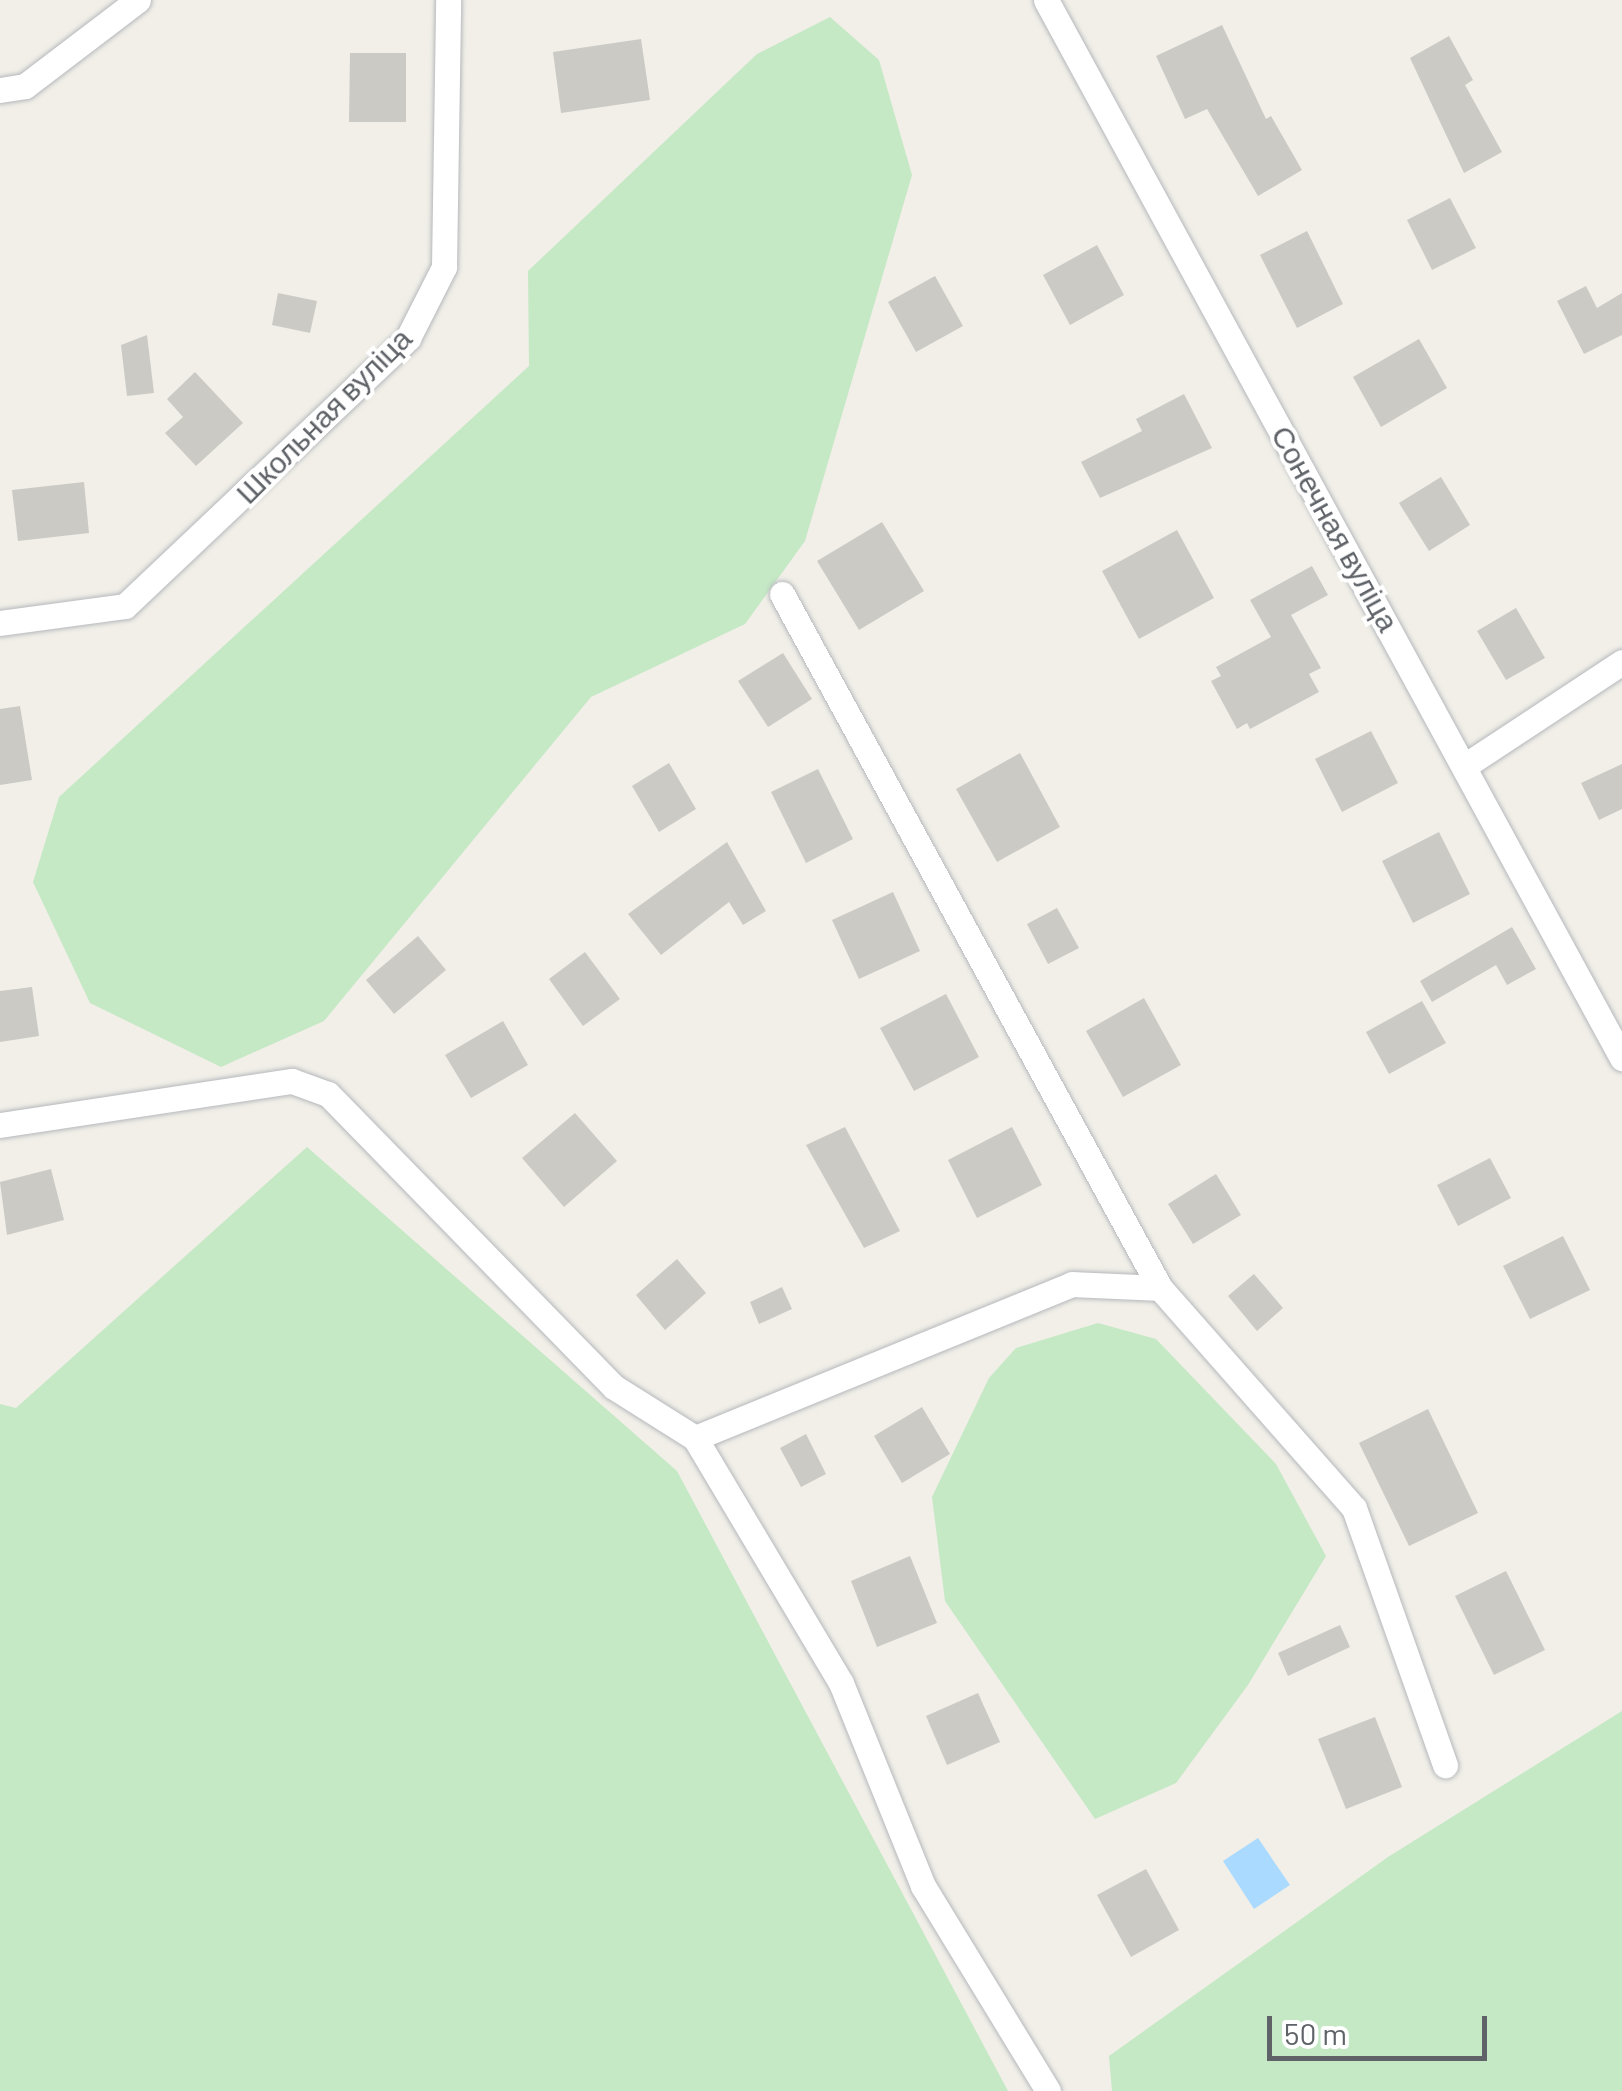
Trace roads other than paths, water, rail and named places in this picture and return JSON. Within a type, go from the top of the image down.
[{"type":"street","points":[[0,90],[25,86],[138,0]]},
{"type":"street","name":"Школьная вуліца","points":[[0,623],[125,606],[408,338],[444,267],[448,0]]},
{"type":"street","name":"Сонечная вуліца","points":[[1046,0],[1466,765],[1622,1058]]},
{"type":"street","points":[[782,594],[1160,1288],[1354,1508],[1445,1764]]},
{"type":"street","points":[[1466,765],[1622,662]]},
{"type":"street","points":[[0,1126],[292,1082],[328,1094],[614,1388],[695,1438],[840,1683],[923,1886],[1048,2091]]},
{"type":"street","points":[[695,1438],[925,1339],[1072,1284],[1160,1288]]},
{"type":"water","points":[[1258,1838],[1290,1885],[1254,1909],[1223,1861]]}]
